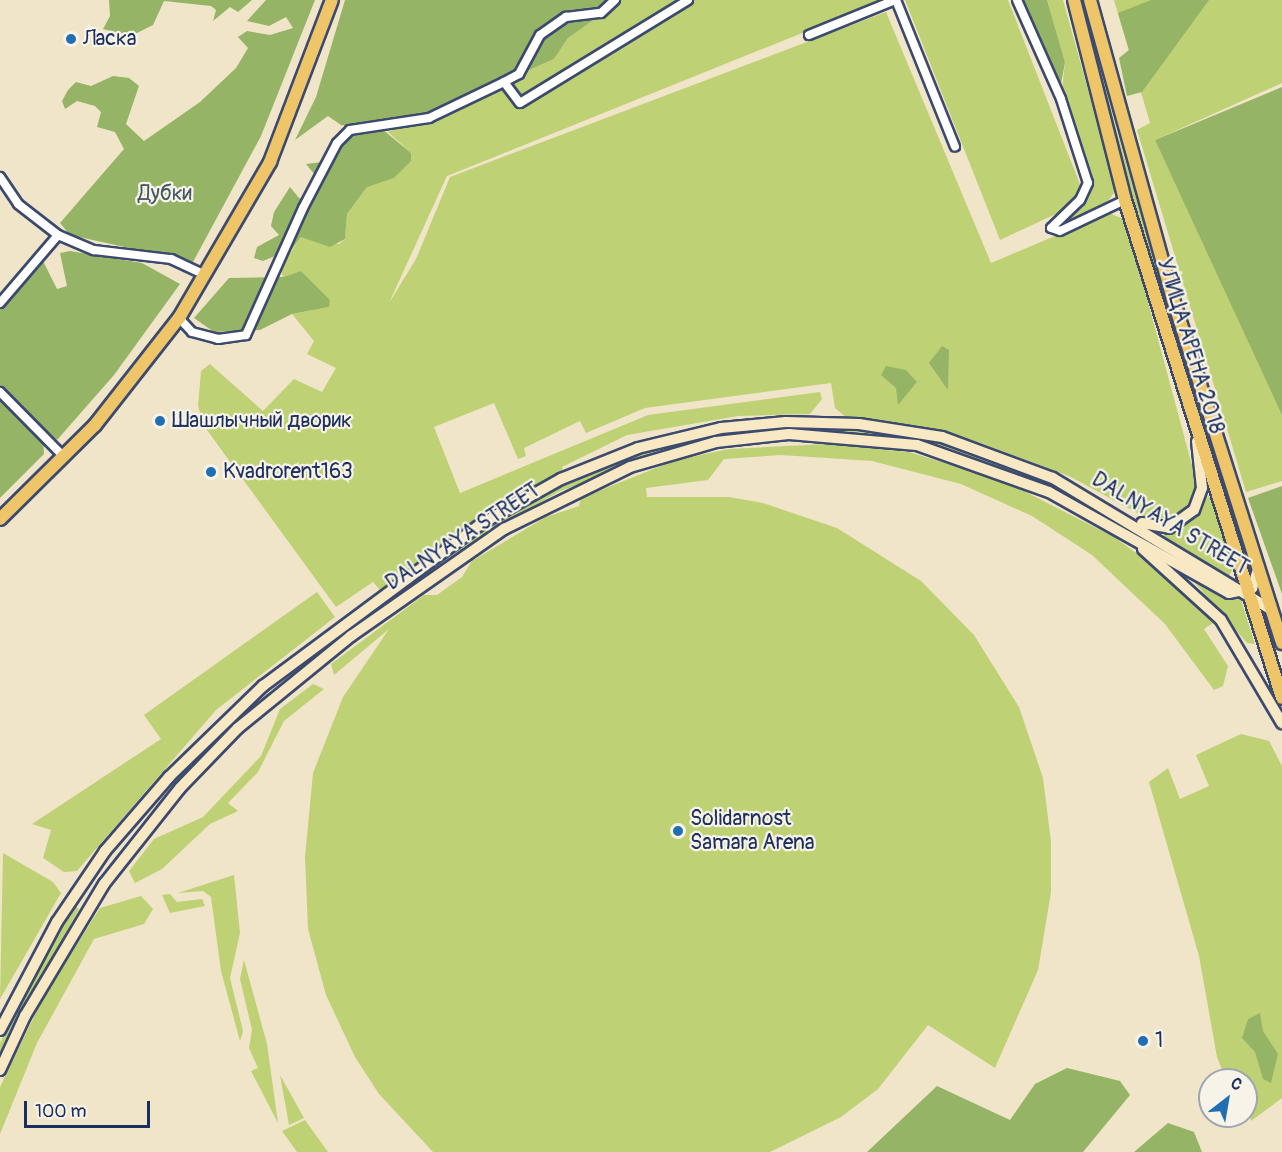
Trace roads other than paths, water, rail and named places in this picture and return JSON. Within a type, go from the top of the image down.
[{"type":"main road","points":[[0,519],[64,457],[179,318],[270,162],[332,0]]},
{"type":"main road","name":"УЛИЦА АРЕНА 2018","points":[[1074,0],[1125,200],[1196,436],[1282,699]]},
{"type":"main road","name":"УЛИЦА АРЕНА 2018","points":[[1090,0],[1132,164],[1282,643]]},
{"type":"main road","name":"DALNYAYA STREET","points":[[0,1030],[57,922],[89,874],[170,777],[303,653],[432,558],[561,478],[687,435],[786,422],[901,428],[987,450],[1053,478],[1246,592]]},
{"type":"main road","name":"DALNYAYA STREET","points":[[0,1070],[25,1016],[104,884],[180,788],[238,728],[312,666],[441,572],[544,505],[630,467],[690,448],[789,434],[917,445],[1019,478],[1091,513],[1217,588],[1246,592]]},
{"type":"main road","points":[[687,435],[690,448]]},
{"type":"main road","points":[[1053,478],[1147,526],[1169,528],[1188,518],[1199,501],[1202,477],[1196,436]]},
{"type":"main road","points":[[1091,513],[1182,580],[1221,620],[1282,723]]},
{"type":"main road","points":[[432,558],[441,572]]},
{"type":"main road","points":[[1258,570],[1246,592],[1270,609]]},
{"type":"main road","points":[[303,653],[312,666]]},
{"type":"main road","points":[[170,777],[180,788]]},
{"type":"main road","points":[[89,874],[104,884]]},
{"type":"street","points":[[179,318],[192,332],[218,339],[246,335],[303,208],[337,143],[350,130],[429,118],[504,82],[519,74],[540,35],[566,17],[601,13],[615,0]]},
{"type":"street","points":[[504,82],[520,103],[688,0]]},
{"type":"street","points":[[809,35],[896,0],[955,147]]},
{"type":"street","points":[[1017,0],[1061,99],[1088,183],[1080,200],[1051,228],[1060,231],[1125,200]]},
{"type":"street","points":[[0,177],[18,204],[58,235],[94,250],[171,259],[206,274]]},
{"type":"street","points":[[0,303],[58,235]]},
{"type":"street","points":[[0,392],[64,457]]},
{"type":"place","name":"Ласка","points":[[71,39]]},
{"type":"place","name":"Шашлычный дворик","points":[[160,421]]},
{"type":"place","name":"Kvadrorent163","points":[[211,472]]},
{"type":"place","name":"Solidarnost Samara Arena","points":[[678,831]]},
{"type":"place","name":"1","points":[[1143,1041]]},
{"type":"park label","name":"Дубки","points":[[165,194]]}]
